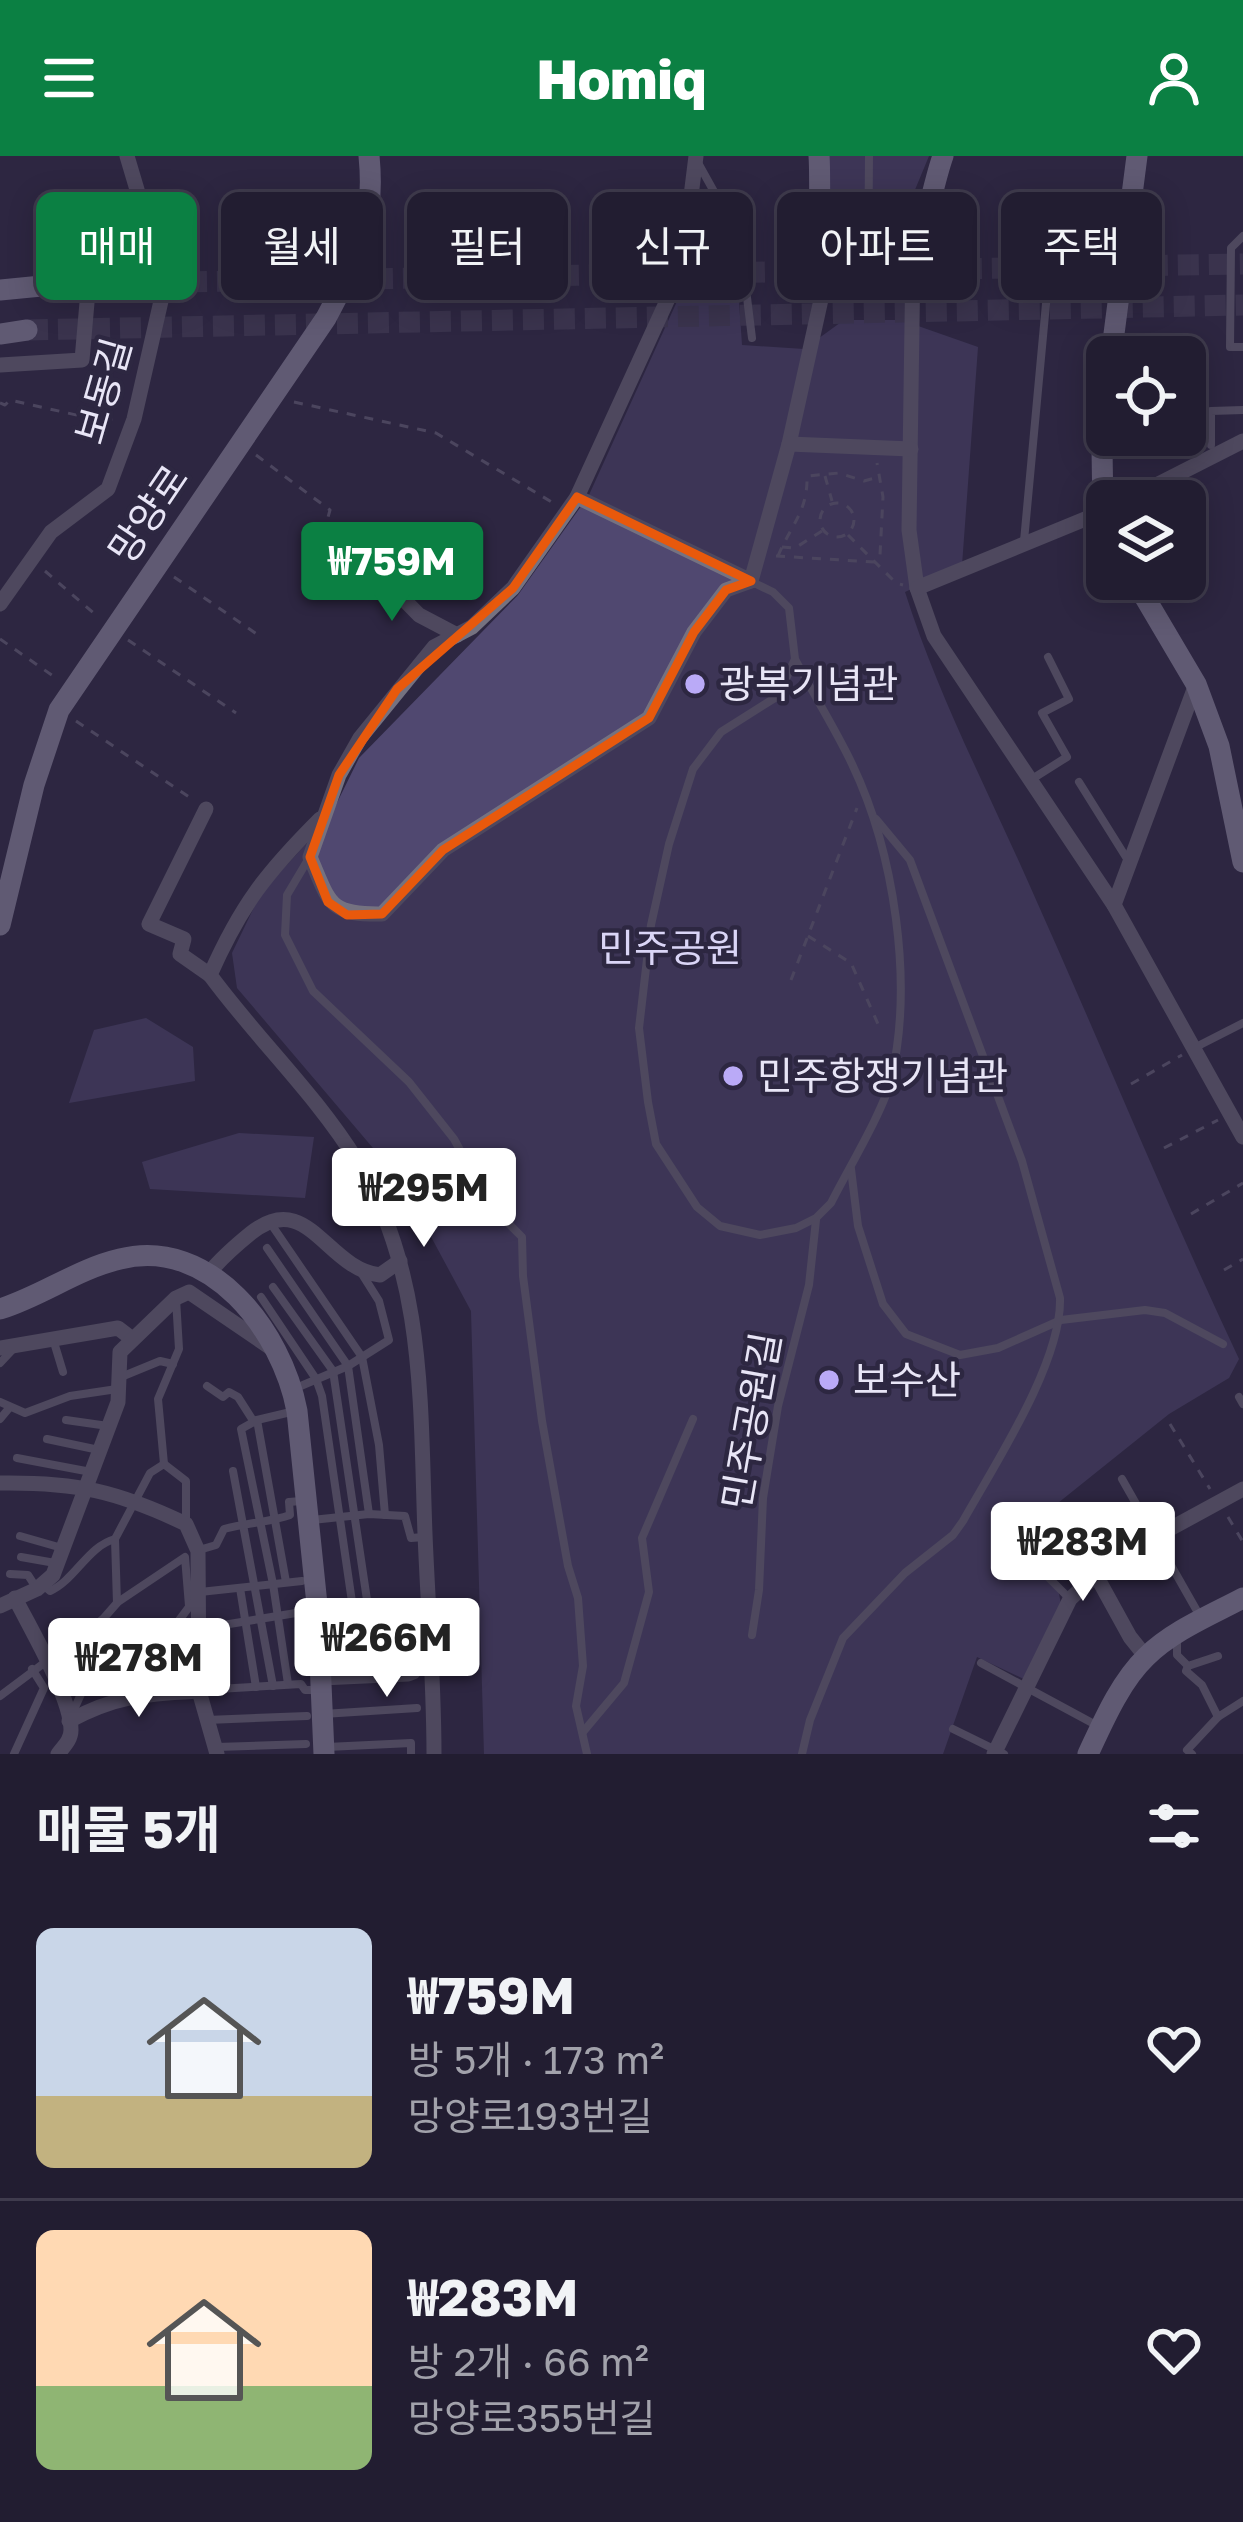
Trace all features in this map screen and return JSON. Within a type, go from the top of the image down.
[{"type":"main road","name":"망양로","points":[[0,925],[34,785],[59,710],[326,319],[360,253],[374,195],[370,156]]},
{"type":"main road","points":[[819,156],[822,192]]},
{"type":"main road","points":[[932,192],[943,156]]},
{"type":"main road","points":[[1114,336],[1137,156]]},
{"type":"main road","points":[[0,290],[36,287]]},
{"type":"main road","points":[[0,334],[27,330]]},
{"type":"main road","points":[[1146,600],[1196,684],[1219,746],[1243,862]]},
{"type":"main road","points":[[0,1309],[124,1257],[174,1256],[209,1273],[238,1297],[274,1350],[295,1400],[309,1510],[310,1613],[321,1684],[315,1715],[318,1748]]},
{"type":"main road","points":[[1099,1743],[1146,1657],[1243,1598]]},
{"type":"street","name":"보동길","points":[[127,156],[138,192]]},
{"type":"street","points":[[692,192],[696,158]]},
{"type":"street","points":[[0,365],[82,360],[87,300]]},
{"type":"street","name":"보동길","points":[[0,604],[51,532],[108,489],[134,419],[161,300]]},
{"type":"street","points":[[667,300],[572,504],[513,588],[472,627],[434,647],[359,738],[320,819],[310,857],[328,902],[347,914],[382,914],[442,850],[650,718],[694,632],[726,590],[751,581]]},
{"type":"street","points":[[751,581],[822,300]]},
{"type":"street","points":[[913,300],[909,530],[917,588],[934,636],[1114,905],[1194,1048],[1236,1109],[1243,1137]]},
{"type":"street","points":[[1166,480],[1243,441]]},
{"type":"street","points":[[789,444],[911,449]]},
{"type":"street","points":[[572,504],[751,581]]},
{"type":"street","points":[[917,588],[1086,521]]},
{"type":"street","points":[[365,560],[419,615],[458,635]]},
{"type":"street","points":[[1114,905],[1196,684]]},
{"type":"street","points":[[206,808],[149,924],[184,938],[180,954],[210,975],[240,1015],[304,1083],[358,1164],[391,1231],[410,1292],[421,1398],[434,1754]]},
{"type":"street","points":[[210,975],[246,901],[320,819]]},
{"type":"street","points":[[209,1273],[222,1256],[268,1220],[281,1216],[308,1227],[362,1273],[380,1275],[400,1261]]},
{"type":"street","points":[[58,1754],[69,1741],[70,1720],[12,1605],[52,1575],[109,1426],[119,1384],[120,1352],[176,1298],[190,1292],[274,1350]]},
{"type":"street","points":[[7,1347],[118,1328],[131,1338]]},
{"type":"street","points":[[0,1483],[89,1479],[186,1524],[197,1551],[199,1690],[216,1751]]},
{"type":"street","points":[[998,1753],[1070,1599],[1096,1574],[1243,1489]]},
{"type":"street","points":[[1065,1520],[1146,1657]]},
{"type":"street","points":[[321,1684],[413,1672],[417,1651],[431,1649]]},
{"type":"street","points":[[70,1720],[103,1703],[145,1692],[199,1690]]},
{"type":"lane","points":[[869,156],[869,192]]},
{"type":"lane","points":[[696,158],[715,192]]},
{"type":"lane","points":[[1243,236],[1231,248],[1230,347],[1243,347]]},
{"type":"lane","points":[[748,300],[752,338]]},
{"type":"lane","points":[[1024,544],[1046,300]]},
{"type":"lane","points":[[1211,445],[1211,411],[1243,410]]},
{"type":"lane","name":"민주공원길","points":[[751,581],[773,592],[789,608],[795,659],[851,761],[874,817],[893,891],[901,984],[891,1081],[831,1203],[816,1218],[809,1285],[778,1406],[763,1498],[752,1635]]},
{"type":"lane","points":[[1031,780],[1067,757],[1042,713],[1069,699],[1048,657]]},
{"type":"lane","points":[[795,659],[778,697],[721,732],[693,769],[656,905],[639,1028],[656,1144],[698,1207],[720,1226],[760,1234],[796,1228],[816,1218]]},
{"type":"lane","points":[[1079,782],[1130,863]]},
{"type":"lane","points":[[802,1754],[842,1638],[905,1573],[953,1535],[1038,1381],[1061,1320],[1060,1298],[1022,1161],[910,860],[874,817]]},
{"type":"lane","points":[[310,857],[287,895],[285,935],[313,991],[410,1082],[454,1139],[490,1204],[522,1237],[542,1421],[578,1598],[583,1666],[576,1706],[587,1754]]},
{"type":"lane","points":[[1194,1048],[1243,1023]]},
{"type":"lane","points":[[850,1164],[858,1226],[883,1304],[906,1334],[960,1355],[998,1348],[1061,1320],[1145,1310],[1166,1313],[1223,1344]]},
{"type":"lane","points":[[268,1220],[362,1357],[379,1445],[385,1515]]},
{"type":"lane","points":[[267,1248],[348,1366],[369,1514]]},
{"type":"lane","points":[[288,1684],[241,1429],[295,1400],[316,1379],[348,1366],[389,1340],[379,1301],[362,1273]]},
{"type":"lane","points":[[273,1287],[333,1371],[374,1644],[386,1674]]},
{"type":"lane","points":[[261,1297],[316,1379],[358,1643]]},
{"type":"lane","points":[[176,1298],[179,1349],[158,1399],[164,1464],[186,1481],[186,1524]]},
{"type":"lane","points":[[52,1337],[64,1372]]},
{"type":"lane","points":[[0,1363],[7,1347]]},
{"type":"lane","points":[[0,1402],[25,1413],[119,1384],[160,1361],[173,1364]]},
{"type":"lane","points":[[207,1386],[223,1397],[229,1392],[238,1397],[255,1421],[286,1582]]},
{"type":"lane","points":[[0,1419],[10,1407]]},
{"type":"lane","points":[[582,1733],[624,1683],[649,1592],[642,1538],[693,1418]]},
{"type":"lane","points":[[66,1420],[109,1426]]},
{"type":"lane","points":[[47,1439],[100,1450]]},
{"type":"lane","points":[[17,1458],[89,1479]]},
{"type":"lane","points":[[117,1603],[115,1540],[150,1473],[164,1464]]},
{"type":"lane","points":[[233,1471],[273,1686]]},
{"type":"lane","points":[[1122,1479],[1202,1619]]},
{"type":"lane","points":[[197,1551],[216,1545],[224,1529],[290,1515],[290,1502],[337,1517],[406,1516],[411,1538],[425,1537]]},
{"type":"lane","points":[[20,1536],[59,1556]]},
{"type":"lane","points":[[10,1574],[28,1575],[50,1591],[105,1542],[115,1540]]},
{"type":"lane","points":[[1018,1547],[1070,1599]]},
{"type":"lane","points":[[21,1557],[59,1556]]},
{"type":"lane","points":[[0,1696],[117,1603],[185,1557],[196,1598]]},
{"type":"lane","points":[[145,1692],[147,1667],[158,1659],[164,1641],[196,1598],[302,1581]]},
{"type":"lane","points":[[239,1588],[256,1688]]},
{"type":"lane","points":[[197,1630],[388,1606],[386,1674]]},
{"type":"lane","points":[[70,1720],[98,1654],[118,1646],[103,1618]]},
{"type":"lane","points":[[1172,1638],[1177,1642],[1177,1655],[1189,1666]]},
{"type":"lane","points":[[1218,1656],[1186,1671],[1202,1685],[1218,1717]]},
{"type":"lane","points":[[981,1663],[1027,1688],[1099,1743]]},
{"type":"lane","points":[[14,1754],[44,1688],[39,1664]]},
{"type":"lane","points":[[199,1690],[302,1684],[304,1690],[321,1684]]},
{"type":"lane","points":[[1189,1752],[1218,1717],[1243,1701]]},
{"type":"lane","points":[[207,1720],[417,1708]]},
{"type":"lane","points":[[953,1729],[998,1753]]},
{"type":"lane","points":[[216,1751],[411,1749]]},
{"type":"path","points":[[0,403],[10,400],[94,419],[134,419]]},
{"type":"path","points":[[266,406],[284,400],[436,433],[572,504]]},
{"type":"path","points":[[240,444],[330,510],[325,529],[365,560]]},
{"type":"path","points":[[874,562],[880,555],[883,497],[877,478],[877,448]]},
{"type":"path","points":[[778,556],[808,504],[807,476],[839,473],[864,481],[877,478]]},
{"type":"path","points":[[825,474],[833,503]]},
{"type":"path","points":[[833,503],[844,504],[853,513],[854,524],[839,537],[824,530],[820,520],[833,503]]},
{"type":"path","points":[[782,547],[796,548],[824,530]]},
{"type":"path","points":[[847,534],[896,583],[917,588]]},
{"type":"path","points":[[758,555],[874,562]]},
{"type":"path","points":[[157,566],[261,638]]},
{"type":"path","points":[[0,639],[73,689]]},
{"type":"path","points":[[59,710],[206,808]]},
{"type":"path","points":[[791,980],[854,816]]},
{"type":"path","points":[[807,935],[850,964],[878,1024],[896,1028]]},
{"type":"path","points":[[1131,1084],[1194,1048]]},
{"type":"path","points":[[1164,1148],[1236,1109]]},
{"type":"path","points":[[1191,1214],[1243,1183]]},
{"type":"path","points":[[1225,1270],[1243,1259]]},
{"type":"path","points":[[1170,1424],[1243,1542]]},
{"type":"highlighted area","points":[[577,497],[751,581],[726,590],[694,632],[649,718],[443,850],[382,914],[347,915],[328,902],[310,857],[339,775],[397,689],[513,588]]},
{"type":"green space","points":[[826,156],[929,156],[914,192],[828,192]]},
{"type":"green space","name":"민주공원","points":[[678,300],[739,300],[742,345],[804,349],[844,320],[901,320],[978,347],[962,565],[905,592],[947,703],[1239,1359],[1229,1378],[1169,1414],[1043,1515],[1061,1604],[1026,1680],[977,1657],[943,1754],[484,1754],[471,1311],[401,1181],[237,988],[232,953],[261,893],[329,819],[359,758],[518,595],[589,495]]},
{"type":"green space","points":[[146,1018],[193,1047],[195,1081],[69,1103],[94,1030]]},
{"type":"green space","points":[[239,1133],[314,1137],[305,1198],[150,1189],[142,1162]]},
{"type":"tunnel","points":[[197,282],[1243,264]]},
{"type":"tunnel","points":[[27,330],[1243,305]]},
{"type":"place","name":"광복기념관","points":[[695,684]]},
{"type":"place","name":"민주항쟁기념관","points":[[733,1076]]},
{"type":"place","name":"보수산","points":[[829,1380]]}]
